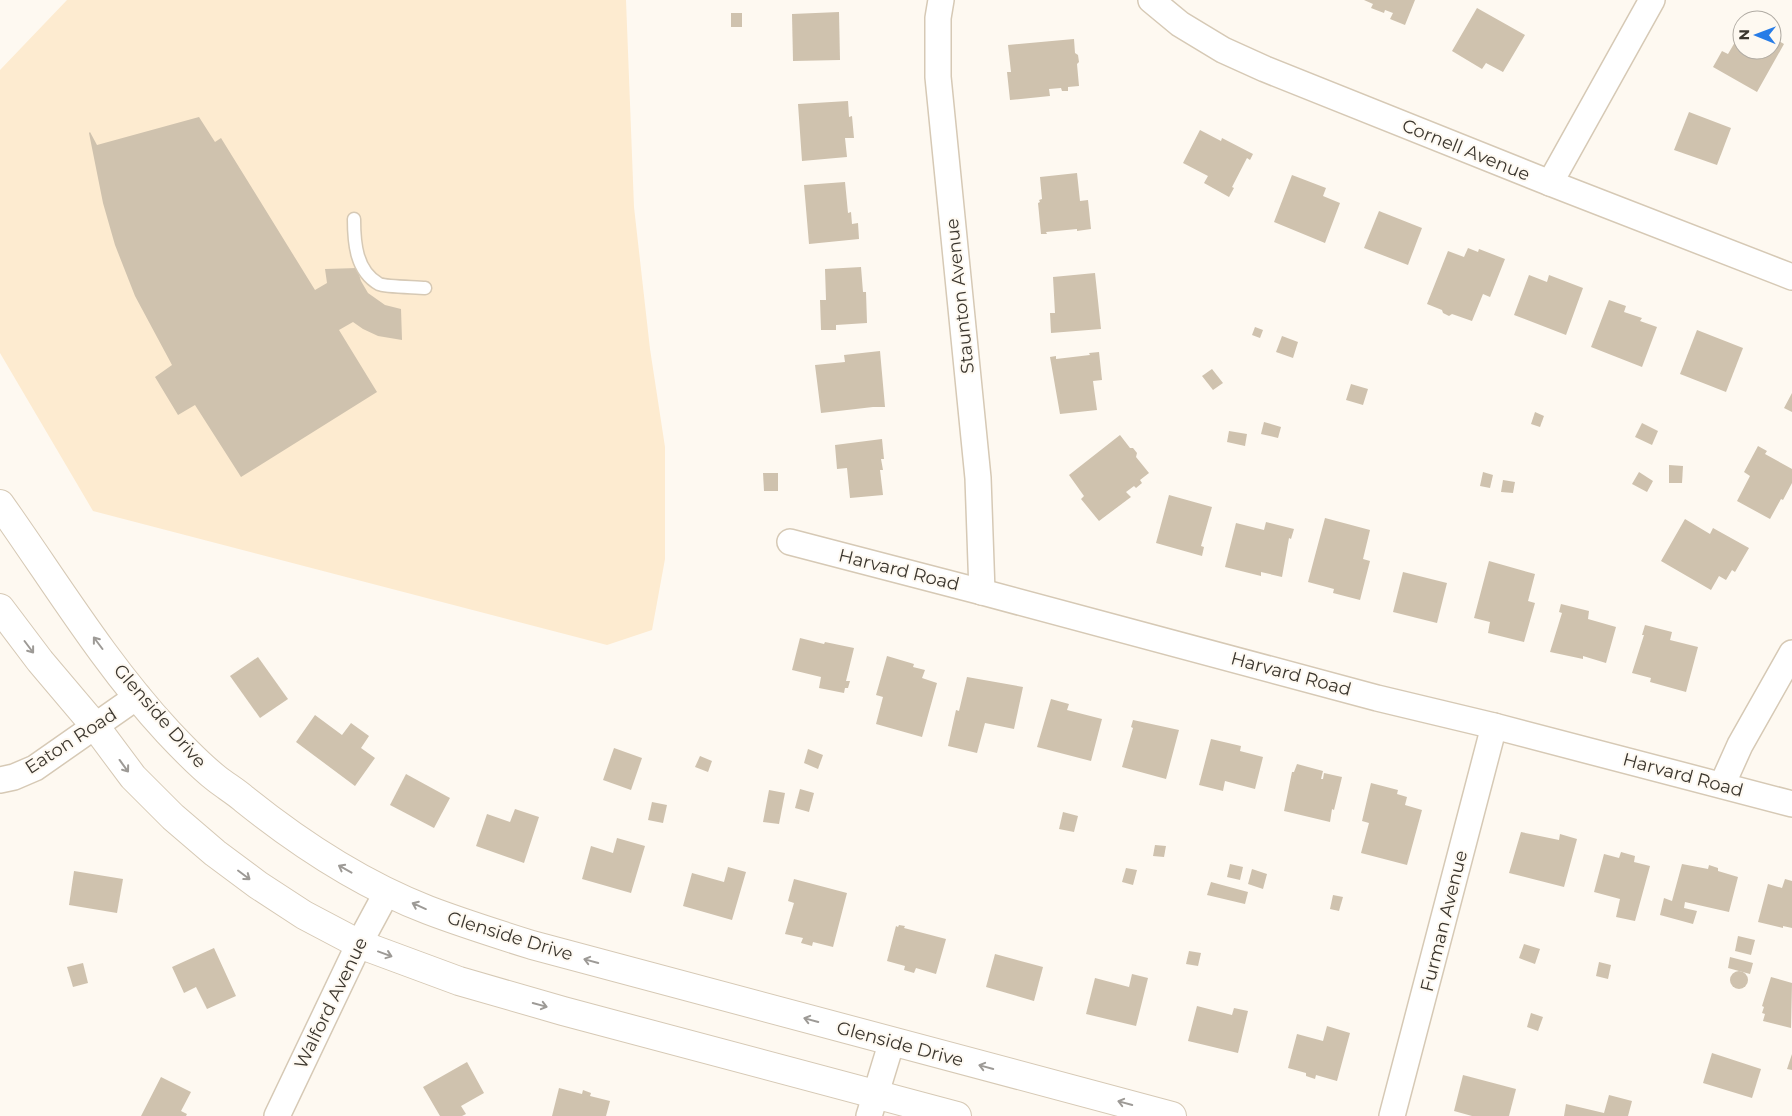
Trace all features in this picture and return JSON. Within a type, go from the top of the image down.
[{"type":"main road","name":"Glenside Drive","points":[[0,504],[57,588],[138,696],[167,730],[216,779],[240,795],[284,830],[330,861],[388,892],[427,910],[479,929],[532,945],[1172,1116]]},
{"type":"main road","points":[[0,608],[40,661],[95,726],[132,777],[214,853],[304,915],[359,944],[458,981],[872,1105],[957,1116]]},
{"type":"street","name":"Staunton Avenue","points":[[941,0],[938,18],[938,77],[978,478],[982,592]]},
{"type":"street","name":"Cornell Avenue","points":[[1152,0],[1180,24],[1223,50],[1264,69],[1792,277]]},
{"type":"street","points":[[1550,183],[1652,0]]},
{"type":"street","name":"Harvard Road","points":[[790,542],[1368,695],[1792,804]]},
{"type":"street","points":[[1722,785],[1740,745],[1792,654]]},
{"type":"street","name":"Eaton Road","points":[[0,780],[14,777],[35,768],[138,696]]},
{"type":"street","name":"Furman Avenue","points":[[1392,1116],[1494,726]]},
{"type":"street","name":"Walford Avenue","points":[[277,1116],[359,944],[388,892]]},
{"type":"street","points":[[872,1105],[892,1041]]},
{"type":"lane","points":[[354,219],[354,243],[363,270],[380,285],[426,288]]},
{"type":"shaded area","points":[[67,0],[626,0],[634,207],[650,349],[665,447],[665,559],[652,630],[607,645],[93,511],[0,353],[0,70]]},
{"type":"building","points":[[1364,0],[1415,0],[1405,25],[1390,19],[1393,13],[1385,10],[1384,13],[1371,8],[1373,4]]},
{"type":"building","points":[[1477,8],[1525,35],[1503,72],[1486,63],[1482,69],[1452,51]]},
{"type":"building","points":[[839,12],[840,60],[793,61],[792,14]]},
{"type":"building","points":[[731,13],[742,13],[742,27],[731,27]]},
{"type":"building","points":[[1074,39],[1075,53],[1078,55],[1079,62],[1077,64],[1079,86],[1068,87],[1068,91],[1062,91],[1061,88],[1049,89],[1050,96],[1010,100],[1007,72],[1011,72],[1008,45]]},
{"type":"building","points":[[1732,47],[1732,60],[1775,60],[1757,92],[1713,67],[1722,51],[1728,54]]},
{"type":"building","points":[[848,101],[849,117],[852,116],[854,138],[845,138],[847,157],[802,161],[798,104]]},
{"type":"building","points":[[1689,112],[1731,128],[1717,165],[1674,150]]},
{"type":"building","points":[[199,117],[215,142],[221,138],[315,290],[327,283],[325,269],[357,268],[361,281],[368,293],[385,305],[401,309],[402,340],[378,336],[353,322],[339,330],[377,392],[241,477],[195,405],[178,415],[155,377],[172,365],[135,296],[115,245],[103,203],[89,133],[97,145]]},
{"type":"building","points":[[1200,130],[1221,141],[1222,138],[1253,154],[1250,160],[1247,158],[1229,197],[1204,183],[1208,176],[1183,163]]},
{"type":"building","points":[[1077,173],[1080,201],[1088,200],[1091,229],[1041,234],[1038,203],[1042,199],[1040,177]]},
{"type":"building","points":[[1292,175],[1326,188],[1323,196],[1340,203],[1325,243],[1274,222]]},
{"type":"building","points":[[845,182],[848,213],[851,212],[852,224],[858,223],[859,239],[809,244],[804,185]]},
{"type":"building","points":[[1379,211],[1422,228],[1408,265],[1364,248]]},
{"type":"building","points":[[1468,248],[1478,252],[1479,249],[1505,259],[1490,297],[1483,294],[1472,321],[1452,314],[1449,316],[1443,313],[1442,310],[1427,304],[1448,251],[1464,257]]},
{"type":"building","points":[[861,267],[863,292],[866,292],[867,323],[836,325],[836,330],[821,330],[820,300],[826,300],[825,269]]},
{"type":"building","points":[[1095,273],[1101,329],[1051,333],[1050,313],[1055,313],[1053,277]]},
{"type":"building","points":[[1529,275],[1547,282],[1549,275],[1583,288],[1566,335],[1514,315]]},
{"type":"building","points":[[1609,300],[1626,306],[1624,312],[1642,318],[1640,321],[1657,327],[1642,367],[1591,347]]},
{"type":"building","points":[[1255,327],[1263,330],[1260,338],[1252,335]]},
{"type":"building","points":[[1697,330],[1743,348],[1726,392],[1680,374]]},
{"type":"building","points":[[1282,336],[1298,342],[1293,358],[1276,352]]},
{"type":"building","points":[[880,351],[885,407],[821,413],[815,365],[845,362],[844,355]]},
{"type":"building","points":[[1099,352],[1102,380],[1093,381],[1097,410],[1060,414],[1050,357],[1056,356],[1056,359],[1090,355],[1089,353]]},
{"type":"building","points":[[1212,369],[1223,383],[1213,390],[1202,376]]},
{"type":"building","points":[[1351,384],[1368,389],[1363,405],[1346,400]]},
{"type":"building","points":[[1792,393],[1792,412],[1784,408]]},
{"type":"building","points":[[1535,412],[1544,416],[1540,427],[1531,424]]},
{"type":"building","points":[[1264,422],[1281,427],[1278,438],[1261,434]]},
{"type":"building","points":[[1642,423],[1658,431],[1652,445],[1635,437]]},
{"type":"building","points":[[1229,431],[1247,434],[1245,446],[1227,442]]},
{"type":"building","points":[[1120,435],[1130,448],[1133,448],[1137,453],[1136,457],[1149,473],[1140,480],[1142,483],[1136,488],[1134,486],[1126,492],[1131,497],[1099,521],[1081,499],[1084,496],[1069,475]]},
{"type":"building","points":[[882,439],[884,459],[881,459],[883,470],[880,470],[883,495],[850,498],[847,468],[837,469],[835,445]]},
{"type":"building","points":[[1758,446],[1767,451],[1765,454],[1792,469],[1792,483],[1770,519],[1737,501],[1750,476],[1744,472]]},
{"type":"building","points":[[1669,465],[1683,466],[1682,483],[1669,483]]},
{"type":"building","points":[[1483,472],[1493,475],[1490,488],[1480,486]]},
{"type":"building","points":[[1639,472],[1653,481],[1647,492],[1632,484]]},
{"type":"building","points":[[763,473],[778,473],[778,491],[764,491]]},
{"type":"building","points":[[1503,480],[1515,482],[1513,493],[1501,492]]},
{"type":"building","points":[[1169,495],[1212,507],[1201,546],[1204,547],[1202,556],[1156,543]]},
{"type":"building","points":[[1325,518],[1370,530],[1363,559],[1370,561],[1360,600],[1333,593],[1334,589],[1308,582]]},
{"type":"building","points":[[1685,519],[1710,534],[1713,528],[1749,548],[1735,572],[1732,570],[1726,580],[1719,576],[1711,590],[1661,561]]},
{"type":"building","points":[[1266,522],[1294,529],[1291,539],[1289,538],[1282,577],[1261,572],[1261,576],[1225,567],[1236,523],[1264,530]]},
{"type":"building","points":[[1489,561],[1535,574],[1528,601],[1535,603],[1524,642],[1488,633],[1490,622],[1474,618]]},
{"type":"building","points":[[1403,572],[1447,583],[1437,623],[1393,612]]},
{"type":"building","points":[[1561,604],[1589,611],[1588,619],[1616,627],[1606,663],[1583,656],[1583,659],[1550,652],[1562,613],[1559,612]]},
{"type":"building","points":[[1645,625],[1672,632],[1670,640],[1698,647],[1686,692],[1650,682],[1651,678],[1632,673],[1644,635],[1642,635]]},
{"type":"building","points":[[800,638],[824,644],[825,642],[854,648],[846,681],[850,681],[844,693],[819,688],[821,677],[792,670]]},
{"type":"building","points":[[887,656],[914,664],[913,667],[925,670],[922,678],[937,683],[922,737],[876,724],[883,697],[876,695]]},
{"type":"building","points":[[258,657],[288,699],[260,718],[230,676]]},
{"type":"building","points":[[967,677],[1023,687],[1014,729],[985,723],[977,753],[948,746],[956,710],[959,711]]},
{"type":"building","points":[[1051,699],[1069,704],[1067,710],[1102,719],[1091,761],[1037,747]]},
{"type":"building","points":[[315,715],[342,735],[351,723],[369,736],[361,748],[375,758],[355,786],[296,742]]},
{"type":"building","points":[[1133,720],[1179,730],[1166,779],[1122,767],[1133,728],[1131,727]]},
{"type":"building","points":[[1211,739],[1241,746],[1240,751],[1263,757],[1255,789],[1225,781],[1223,791],[1199,785]]},
{"type":"building","points":[[614,748],[642,758],[631,790],[603,780]]},
{"type":"building","points":[[808,749],[823,755],[818,769],[804,763]]},
{"type":"building","points":[[700,756],[712,761],[708,772],[695,767]]},
{"type":"building","points":[[1297,764],[1323,771],[1321,779],[1323,779],[1324,773],[1342,777],[1330,822],[1284,811],[1292,772],[1294,772]]},
{"type":"building","points":[[406,774],[450,798],[434,828],[390,805]]},
{"type":"building","points":[[1371,783],[1398,790],[1397,794],[1407,797],[1405,805],[1422,810],[1407,865],[1361,853],[1369,823],[1362,821]]},
{"type":"building","points":[[800,789],[814,793],[809,812],[795,808]]},
{"type":"building","points":[[769,790],[785,793],[779,824],[763,822]]},
{"type":"building","points":[[652,802],[667,805],[663,823],[648,820]]},
{"type":"building","points":[[515,809],[539,817],[524,863],[476,846],[487,814],[510,822]]},
{"type":"building","points":[[1063,812],[1078,816],[1074,832],[1059,829]]},
{"type":"building","points":[[1521,832],[1559,840],[1560,834],[1577,839],[1564,887],[1509,873]]},
{"type":"building","points":[[617,838],[645,846],[631,893],[582,879],[591,846],[613,853]]},
{"type":"building","points":[[1155,845],[1166,846],[1164,857],[1153,856]]},
{"type":"building","points":[[1621,852],[1635,856],[1634,862],[1650,866],[1635,921],[1616,917],[1620,899],[1594,892],[1604,854],[1619,858]]},
{"type":"building","points":[[1230,864],[1243,867],[1240,880],[1227,877]]},
{"type":"building","points":[[1682,864],[1708,869],[1709,865],[1718,868],[1718,871],[1738,877],[1729,912],[1685,902],[1684,908],[1697,911],[1693,924],[1660,915],[1664,898],[1672,901]]},
{"type":"building","points":[[728,867],[746,872],[732,920],[683,906],[692,873],[724,882]]},
{"type":"building","points":[[1126,868],[1137,870],[1133,885],[1122,882]]},
{"type":"building","points":[[1252,869],[1267,874],[1263,889],[1248,884]]},
{"type":"building","points":[[74,871],[123,879],[117,913],[69,905]]},
{"type":"building","points":[[794,879],[847,893],[833,947],[813,942],[812,946],[801,943],[803,938],[785,934],[794,903],[788,901]]},
{"type":"building","points":[[1785,879],[1792,881],[1792,928],[1783,926],[1783,928],[1758,922],[1768,884],[1782,888]]},
{"type":"building","points":[[1211,882],[1248,892],[1245,904],[1207,895]]},
{"type":"building","points":[[1333,895],[1343,897],[1339,911],[1330,909]]},
{"type":"building","points":[[899,925],[946,939],[936,974],[916,968],[914,973],[904,970],[905,966],[887,961],[896,926],[898,927]]},
{"type":"building","points":[[1738,936],[1755,940],[1751,955],[1735,951]]},
{"type":"building","points":[[1524,944],[1540,949],[1535,964],[1519,958]]},
{"type":"building","points":[[214,948],[236,996],[207,1009],[196,987],[184,993],[172,967]]},
{"type":"building","points":[[1189,951],[1201,953],[1198,966],[1186,964]]},
{"type":"building","points":[[995,954],[1043,967],[1034,1001],[986,987]]},
{"type":"building","points":[[1730,957],[1753,963],[1750,974],[1728,968]]},
{"type":"building","points":[[1599,962],[1611,965],[1608,979],[1596,976]]},
{"type":"building","points":[[83,963],[88,983],[73,987],[67,967]]},
{"type":"building","points":[[1739,971],[1745,974],[1748,980],[1745,986],[1739,989],[1733,986],[1730,980],[1733,974]]},
{"type":"building","points":[[1132,974],[1148,978],[1136,1026],[1086,1014],[1095,978],[1129,987]]},
{"type":"building","points":[[1771,977],[1792,983],[1791,1028],[1763,1021],[1765,1014],[1762,1013],[1764,1007],[1762,1006]]},
{"type":"building","points":[[1197,1006],[1232,1015],[1234,1008],[1248,1011],[1238,1053],[1188,1041]]},
{"type":"building","points":[[1531,1013],[1543,1017],[1538,1031],[1527,1027]]},
{"type":"building","points":[[1327,1026],[1350,1033],[1337,1081],[1316,1075],[1315,1079],[1306,1076],[1306,1073],[1288,1068],[1297,1034],[1323,1041]]},
{"type":"building","points":[[1712,1053],[1761,1069],[1752,1098],[1703,1083]]},
{"type":"building","points":[[1792,1054],[1792,1070],[1787,1069]]},
{"type":"building","points":[[467,1062],[484,1093],[461,1106],[466,1114],[462,1116],[440,1116],[423,1087]]},
{"type":"building","points":[[1463,1075],[1516,1089],[1509,1116],[1472,1116],[1454,1111]]},
{"type":"building","points":[[161,1077],[191,1092],[181,1111],[187,1114],[186,1116],[141,1116]]},
{"type":"building","points":[[559,1088],[582,1094],[583,1090],[591,1093],[590,1096],[610,1101],[606,1116],[552,1116]]},
{"type":"building","points":[[1609,1095],[1632,1101],[1628,1116],[1564,1116],[1566,1104],[1604,1113]]}]
